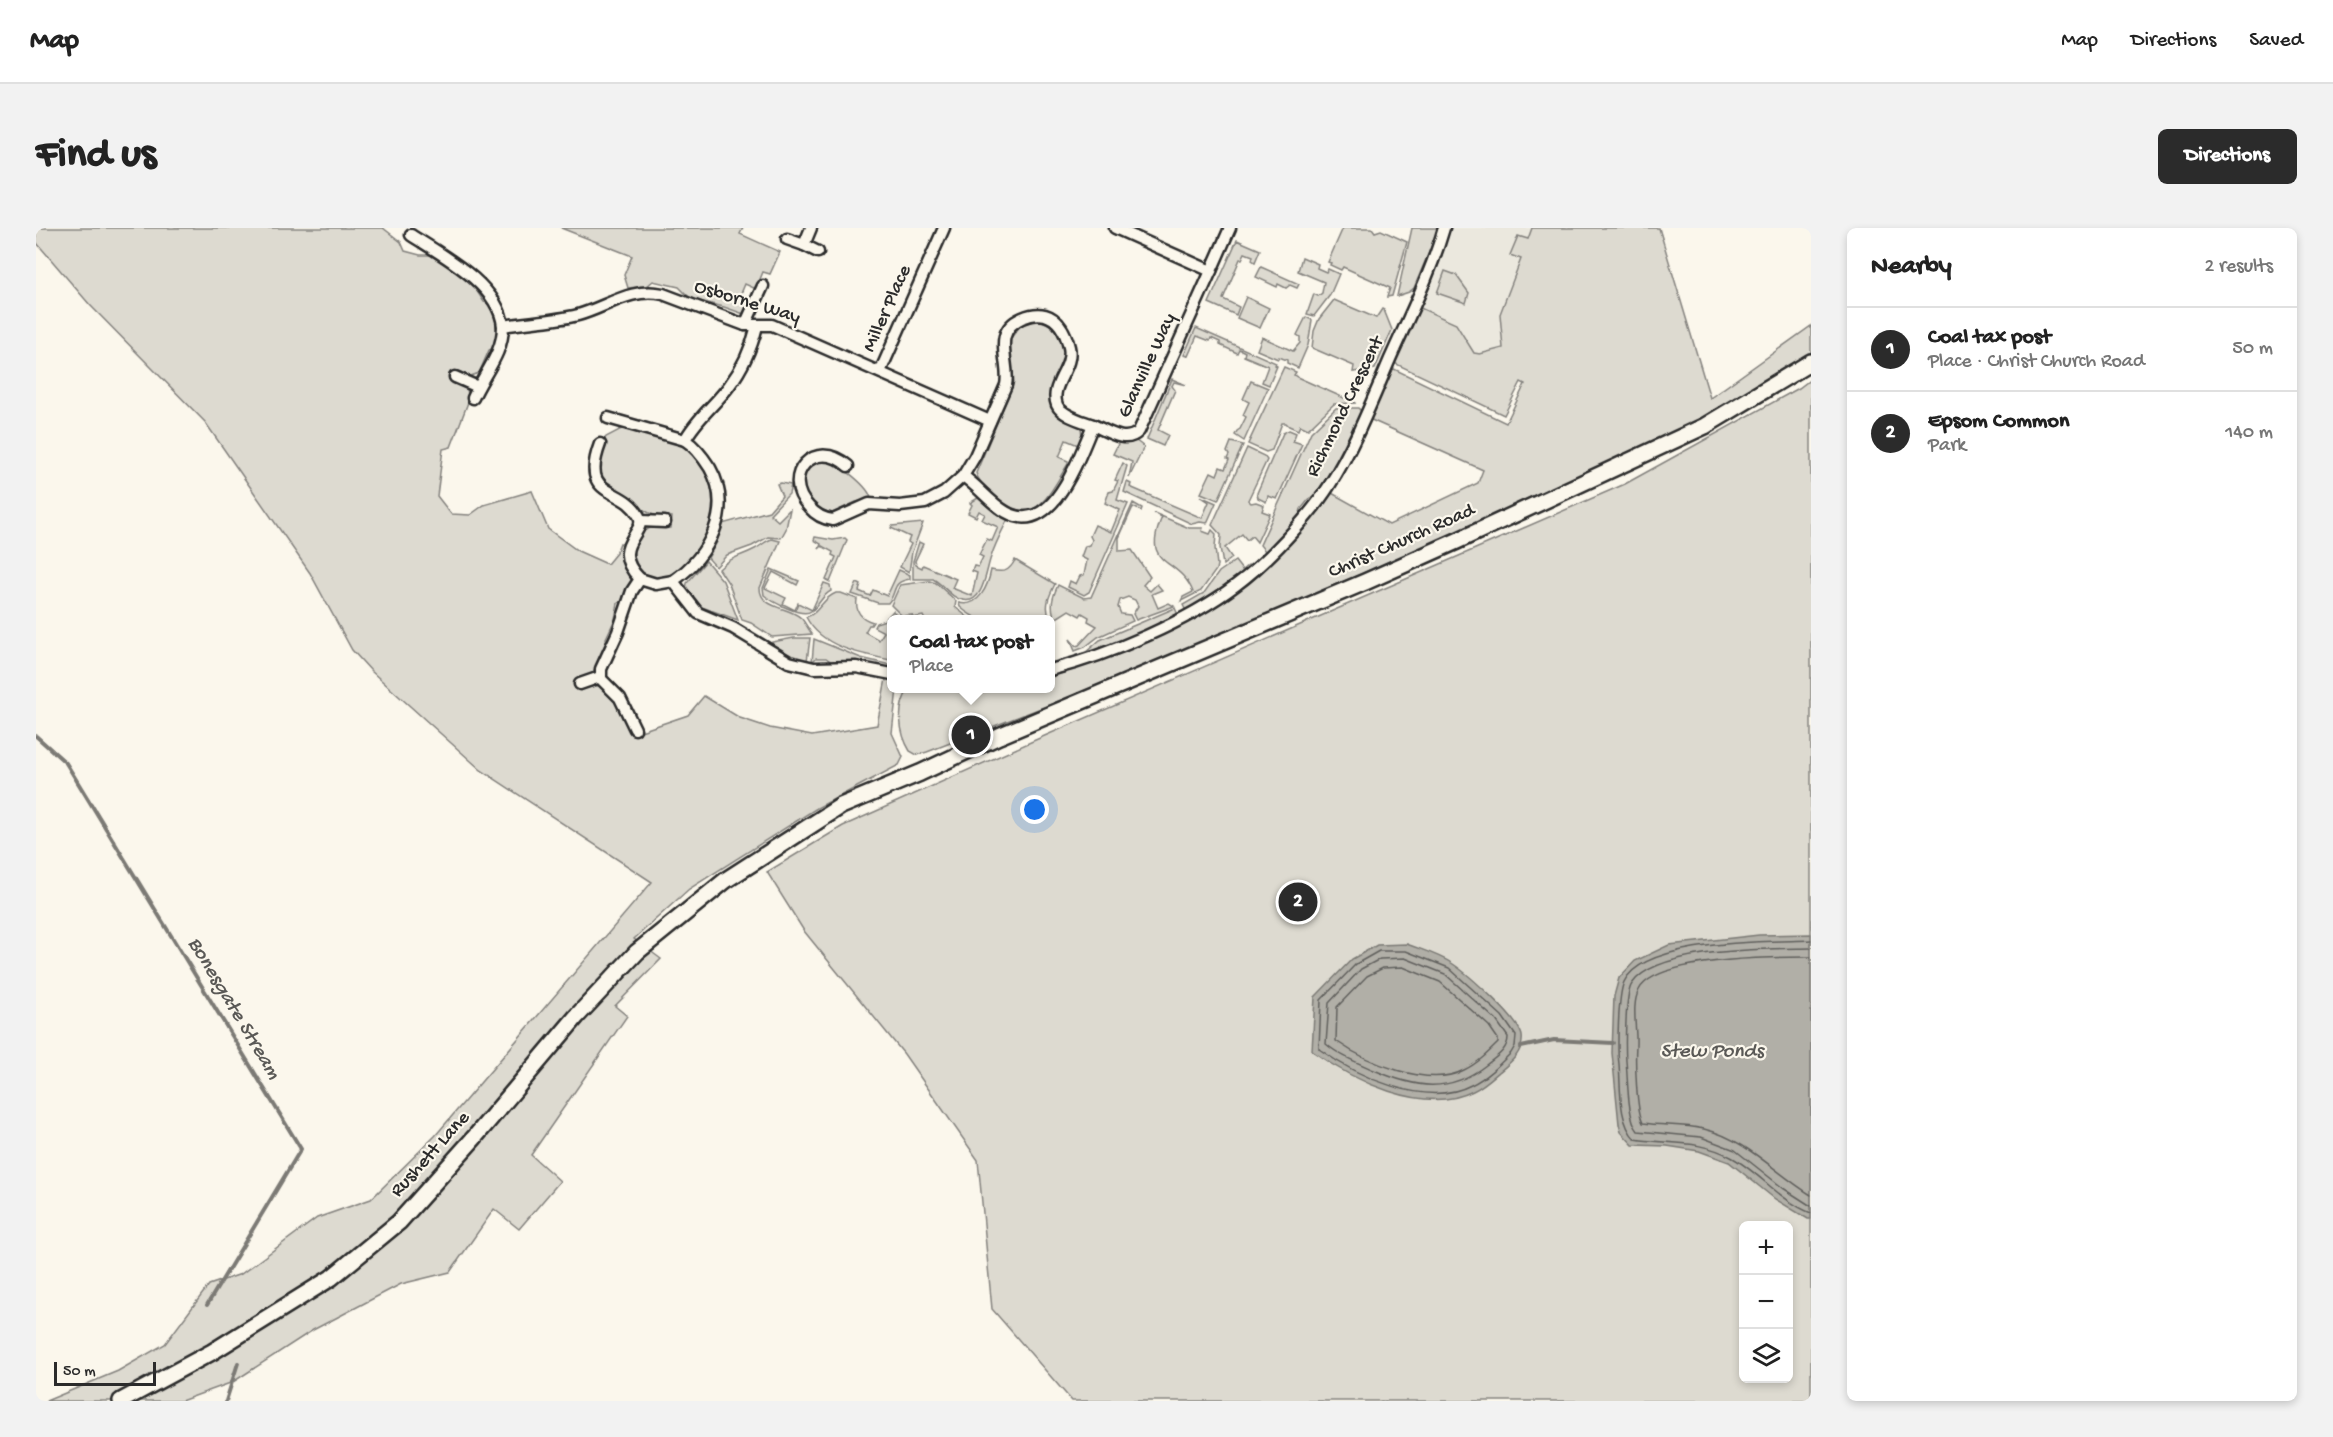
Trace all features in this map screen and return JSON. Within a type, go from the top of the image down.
[{"type":"main road","name":"Christ Church Road","points":[[726,880],[841,806],[920,773],[999,736],[1365,582],[1468,536],[1705,426],[1811,362]]},
{"type":"main road","name":"Rushett Lane","points":[[121,1401],[212,1352],[332,1278],[399,1222],[474,1138],[577,1016],[638,952],[726,880]]},
{"type":"street","points":[[804,245],[811,228]]},
{"type":"street","name":"Miller Place","points":[[880,372],[944,228]]},
{"type":"street","points":[[1115,228],[1211,271]]},
{"type":"street","name":"Glanville Way","points":[[848,466],[836,456],[823,454],[809,460],[800,470],[797,482],[800,495],[810,509],[821,517],[835,519],[869,504],[894,506],[925,503],[944,493],[963,476],[975,456],[1007,380],[1003,349],[1007,333],[1018,320],[1029,316],[1042,315],[1052,319],[1060,327],[1070,350],[1069,363],[1056,393],[1058,405],[1062,411],[1124,438],[1131,437],[1137,433],[1230,228]]},
{"type":"street","name":"Richmond Crescent","points":[[1055,669],[1121,647],[1217,598],[1244,578],[1308,512],[1328,487],[1348,450],[1416,300],[1444,228]]},
{"type":"street","points":[[411,235],[480,283],[498,307],[503,326],[502,343],[473,398]]},
{"type":"street","points":[[788,238],[818,252]]},
{"type":"street","points":[[745,325],[763,286]]},
{"type":"street","name":"Osborne Way","points":[[503,326],[577,315],[625,296],[646,292],[663,294],[745,325],[772,325],[880,372]]},
{"type":"street","points":[[685,440],[700,417],[732,381],[757,326]]},
{"type":"street","points":[[880,372],[990,421]]},
{"type":"street","points":[[455,376],[478,387]]},
{"type":"street","points":[[600,444],[595,462],[598,482],[633,509],[641,521],[627,550],[631,568],[640,579],[656,584],[673,581],[690,568],[706,550],[714,530],[719,510],[719,492],[713,474],[699,452],[685,440],[608,418]]},
{"type":"street","name":"Glanville Way","points":[[963,476],[1007,512],[1022,516],[1038,514],[1052,505],[1059,495],[1093,425]]},
{"type":"street","points":[[641,521],[665,522]]},
{"type":"street","points":[[600,677],[601,669],[620,627],[630,595],[640,579]]},
{"type":"street","points":[[673,581],[698,613],[733,628],[789,662],[814,668],[856,667],[887,673]]},
{"type":"street","points":[[580,684],[600,677]]},
{"type":"street","points":[[600,677],[620,698],[635,729]]},
{"type":"shaded area","points":[[36,228],[383,228],[401,242],[405,251],[420,255],[433,255],[471,282],[484,302],[490,304],[494,315],[496,331],[494,348],[489,350],[479,373],[468,377],[453,371],[449,378],[467,387],[470,397],[451,447],[443,449],[437,496],[451,514],[470,515],[484,505],[532,491],[548,529],[578,551],[607,564],[616,553],[620,543],[623,545],[623,555],[631,581],[623,601],[618,603],[615,619],[606,638],[607,644],[593,672],[576,681],[579,690],[599,686],[605,688],[615,699],[632,734],[688,715],[704,696],[740,718],[770,728],[812,736],[877,725],[886,679],[887,693],[897,693],[892,733],[903,757],[899,765],[817,808],[689,889],[634,939],[661,959],[615,1006],[627,1016],[531,1155],[560,1181],[519,1229],[494,1209],[450,1272],[401,1284],[313,1330],[233,1382],[181,1401],[46,1401],[118,1371],[165,1344],[209,1285],[241,1274],[317,1218],[371,1199],[435,1136],[652,882],[481,770],[371,671],[352,650],[310,573],[205,422],[90,305],[36,242]]},
{"type":"shaded area","points":[[561,228],[743,228],[740,234],[780,252],[770,274],[763,272],[756,289],[745,284],[740,296],[750,301],[744,314],[691,299],[679,287],[653,281],[647,286],[628,288],[624,275],[632,256]]},
{"type":"shaded area","points":[[1343,228],[1372,228],[1375,232],[1381,230],[1407,242],[1392,296],[1387,297],[1390,288],[1343,267],[1341,270],[1330,265],[1331,263],[1328,262]]},
{"type":"shaded area","points":[[1412,228],[1439,228],[1414,288],[1397,296]]},
{"type":"shaded area","points":[[1451,228],[1634,228],[1543,393],[1454,349],[1454,323],[1420,307]]},
{"type":"shaded area","points":[[1532,228],[1659,228],[1710,398],[1811,326],[1811,353],[1694,423],[1483,521],[1199,647],[927,752],[917,755],[910,751],[903,736],[900,720],[902,704],[907,693],[1055,693],[1055,676],[1110,656],[1157,635],[1228,595],[1330,492],[1389,525],[1478,483],[1483,470],[1367,418],[1390,367],[1506,423],[1525,384],[1521,382],[1504,415],[1392,362],[1416,306],[1456,324],[1474,353],[1480,354],[1503,348],[1500,314],[1521,259],[1510,255],[1518,236],[1528,239]]},
{"type":"shaded area","points":[[1237,240],[1260,250],[1255,262],[1252,260],[1253,256],[1245,253],[1240,259],[1223,299],[1239,307],[1236,315],[1209,303]]},
{"type":"shaded area","points":[[1302,257],[1318,264],[1317,268],[1326,272],[1328,269],[1339,274],[1330,295],[1314,316],[1307,314],[1314,294],[1318,296],[1322,293],[1324,282],[1298,271]]},
{"type":"shaded area","points":[[1261,267],[1299,284],[1297,288],[1290,285],[1286,288],[1278,284],[1277,287],[1256,277]]},
{"type":"shaded area","points":[[1445,271],[1456,275],[1469,293],[1466,303],[1437,293]]},
{"type":"shaded area","points":[[1246,297],[1269,308],[1260,328],[1237,318]]},
{"type":"shaded area","points":[[1334,300],[1376,318],[1382,309],[1384,310],[1392,330],[1375,369],[1353,372],[1354,366],[1312,348],[1314,331],[1319,319]]},
{"type":"shaded area","points":[[1306,317],[1312,320],[1308,345],[1298,368],[1287,363],[1287,360],[1279,357],[1278,359],[1257,350],[1262,337],[1293,351],[1300,343],[1300,337],[1297,335]]},
{"type":"shaded area","points":[[1036,320],[1052,327],[1062,341],[1065,359],[1051,397],[1081,428],[1082,436],[1078,445],[1066,440],[1059,457],[1068,461],[1068,464],[1048,496],[1040,504],[1022,511],[1010,507],[997,497],[982,483],[976,473],[1014,382],[1009,348],[1010,339],[1021,325]]},
{"type":"shaded area","points":[[1196,328],[1276,363],[1277,366],[1269,385],[1262,382],[1268,366],[1244,356],[1245,352],[1239,349],[1237,353],[1211,338],[1210,341],[1197,336],[1188,356],[1184,355]]},
{"type":"shaded area","points":[[1284,367],[1296,372],[1294,375],[1297,377],[1344,398],[1352,398],[1355,403],[1334,404],[1308,429],[1300,425],[1298,430],[1282,423],[1272,450],[1266,452],[1248,444]]},
{"type":"shaded area","points":[[1172,379],[1186,385],[1174,382],[1172,386],[1175,390],[1158,430],[1168,435],[1163,446],[1147,439]]},
{"type":"shaded area","points":[[1811,379],[1811,1401],[1072,1401],[992,1309],[978,1160],[904,1054],[804,931],[767,872],[843,826],[1625,484],[1799,388]]},
{"type":"shaded area","points":[[1251,381],[1268,388],[1244,441],[1235,435],[1246,417],[1243,415],[1249,402],[1243,399]]},
{"type":"shaded area","points":[[1336,408],[1358,408],[1361,411],[1345,448],[1322,488],[1301,509],[1298,521],[1259,558],[1265,551],[1260,545],[1311,432]]},
{"type":"shaded area","points":[[625,427],[684,446],[702,464],[710,481],[713,499],[706,535],[697,551],[685,565],[670,576],[659,580],[649,578],[641,571],[636,563],[635,543],[639,534],[648,529],[671,528],[672,517],[647,512],[608,485],[601,473],[602,455],[607,443],[603,441]]},
{"type":"shaded area","points":[[1289,430],[1296,433],[1293,441],[1302,444],[1277,499],[1268,496],[1266,502],[1258,498],[1257,493],[1283,433]]},
{"type":"shaded area","points":[[1135,440],[1144,447],[1129,478],[1132,462],[1113,454],[1119,442],[1127,443]]},
{"type":"shaded area","points":[[1231,442],[1243,445],[1218,500],[1201,493],[1211,472],[1217,475],[1220,467],[1225,469],[1229,460],[1227,452]]},
{"type":"shaded area","points":[[1247,448],[1264,456],[1267,460],[1248,500],[1251,503],[1264,505],[1262,511],[1270,514],[1257,542],[1252,536],[1247,540],[1242,534],[1225,548],[1232,558],[1223,565],[1221,535],[1212,525]]},
{"type":"shaded area","points":[[829,460],[847,471],[860,483],[871,499],[856,502],[832,513],[812,503],[803,485],[804,477],[808,469],[816,463]]},
{"type":"shaded area","points":[[1123,463],[1127,466],[1117,500],[1128,504],[1089,592],[1084,595],[1068,587],[1070,581],[1076,584],[1080,576],[1084,575],[1087,560],[1081,557],[1085,546],[1090,545],[1092,540],[1090,536],[1095,525],[1111,532],[1120,510],[1105,503],[1109,492],[1113,491],[1118,481],[1115,480]]},
{"type":"shaded area","points":[[1127,482],[1131,484],[1130,487],[1202,518],[1209,502],[1200,496],[1216,503],[1207,523],[1192,524],[1124,492]]},
{"type":"shaded area","points":[[777,484],[791,485],[789,494],[770,514],[778,521],[790,509],[786,529],[781,538],[768,537],[752,546],[727,555],[716,567],[708,558],[717,542],[722,524],[769,511],[782,496]]},
{"type":"shaded area","points":[[978,498],[995,513],[1008,519],[993,552],[983,585],[976,597],[970,600],[959,599],[933,579],[913,579],[913,561],[919,542],[923,544],[915,561],[916,565],[922,568],[923,565],[956,579],[952,588],[972,596],[977,573],[972,571],[974,566],[978,567],[983,557],[979,555],[987,539],[992,541],[998,527],[982,520],[985,514],[979,511],[976,517],[968,513],[972,505],[970,503]]},
{"type":"shaded area","points":[[1133,503],[1142,508],[1141,511],[1133,507],[1119,538],[1119,551],[1132,550],[1150,577],[1143,585],[1150,591],[1157,584],[1162,590],[1152,594],[1158,608],[1169,603],[1174,606],[1136,620],[1133,614],[1138,606],[1135,600],[1128,597],[1120,600],[1118,607],[1121,614],[1130,615],[1133,621],[1098,637],[1075,651],[1070,639],[1076,646],[1079,645],[1097,626],[1088,621],[1089,617],[1082,613],[1080,616],[1069,610],[1055,619],[1053,598],[1058,585],[1084,598],[1091,597]]},
{"type":"shaded area","points":[[1154,513],[1189,528],[1203,528],[1202,531],[1210,534],[1212,530],[1216,534],[1216,570],[1201,591],[1181,601],[1183,597],[1193,592],[1179,572],[1158,554],[1155,545],[1156,534],[1162,517]]},
{"type":"shaded area","points":[[923,523],[912,552],[909,572],[900,567],[911,544],[908,542],[910,537],[891,528],[892,526]]},
{"type":"shaded area","points":[[815,537],[833,540],[845,538],[847,540],[830,582],[826,580],[836,557],[832,555],[833,552],[822,546],[819,549],[821,544],[814,540]]},
{"type":"shaded area","points":[[772,539],[780,541],[760,588],[761,595],[770,604],[796,614],[812,634],[772,637],[751,623],[742,620],[729,584],[719,569],[732,559]]},
{"type":"shaded area","points":[[1015,560],[1055,584],[1047,605],[1048,615],[970,615],[960,607],[959,603],[966,604],[977,599],[988,583],[991,570],[1005,571]]},
{"type":"shaded area","points":[[706,561],[723,581],[738,620],[699,606],[686,590],[687,583]]},
{"type":"shaded area","points":[[1235,561],[1242,570],[1248,565],[1249,569],[1233,583],[1186,611],[1183,605],[1204,593],[1219,572]]},
{"type":"shaded area","points":[[771,569],[799,581],[797,585],[773,572],[765,588],[786,598],[783,604],[795,610],[798,603],[812,610],[824,583],[830,585],[831,591],[814,609],[807,613],[801,612],[788,608],[764,595],[763,588]]},
{"type":"shaded area","points":[[899,570],[910,575],[910,579],[897,585],[888,603],[878,603],[852,594],[857,583],[861,585],[859,591],[870,596],[873,590],[887,596]]},
{"type":"shaded area","points":[[929,581],[936,583],[956,601],[955,607],[965,615],[901,615],[891,605],[900,585]]},
{"type":"shaded area","points":[[841,593],[857,599],[860,614],[873,622],[865,632],[879,640],[884,632],[874,627],[876,623],[887,618],[887,659],[842,648],[821,636],[813,627],[806,617],[815,612],[831,595]]},
{"type":"shaded area","points":[[1175,608],[1178,615],[1137,636],[1077,659],[1076,655],[1086,652],[1100,640]]},
{"type":"shaded area","points":[[810,638],[807,661],[773,647],[772,642]]},
{"type":"shaded area","points":[[814,639],[861,658],[887,664],[887,668],[857,662],[832,662],[826,658],[816,658],[812,662]]},
{"type":"water","name":"Stew Ponds","points":[[1811,934],[1811,1219],[1808,1219],[1775,1199],[1729,1162],[1699,1151],[1667,1146],[1633,1145],[1621,1132],[1619,1124],[1612,1053],[1614,996],[1619,978],[1635,961],[1669,945],[1759,935]]},
{"type":"water","points":[[1407,944],[1442,958],[1460,969],[1492,997],[1519,1028],[1522,1042],[1519,1052],[1508,1065],[1473,1091],[1454,1098],[1411,1097],[1368,1083],[1312,1051],[1315,997],[1352,959],[1377,945]]},
{"type":"waterway","name":"Bonesgate Stream","points":[[36,736],[66,763],[301,1149],[207,1305]]},
{"type":"waterway","points":[[1521,1047],[1554,1040],[1613,1043]]},
{"type":"waterway","name":"Bonesgate Stream","points":[[226,1401],[238,1363]]},
{"type":"place","name":"Coal tax post","points":[[971,735]]},
{"type":"place","name":"Epsom Common","points":[[1298,902]]}]
